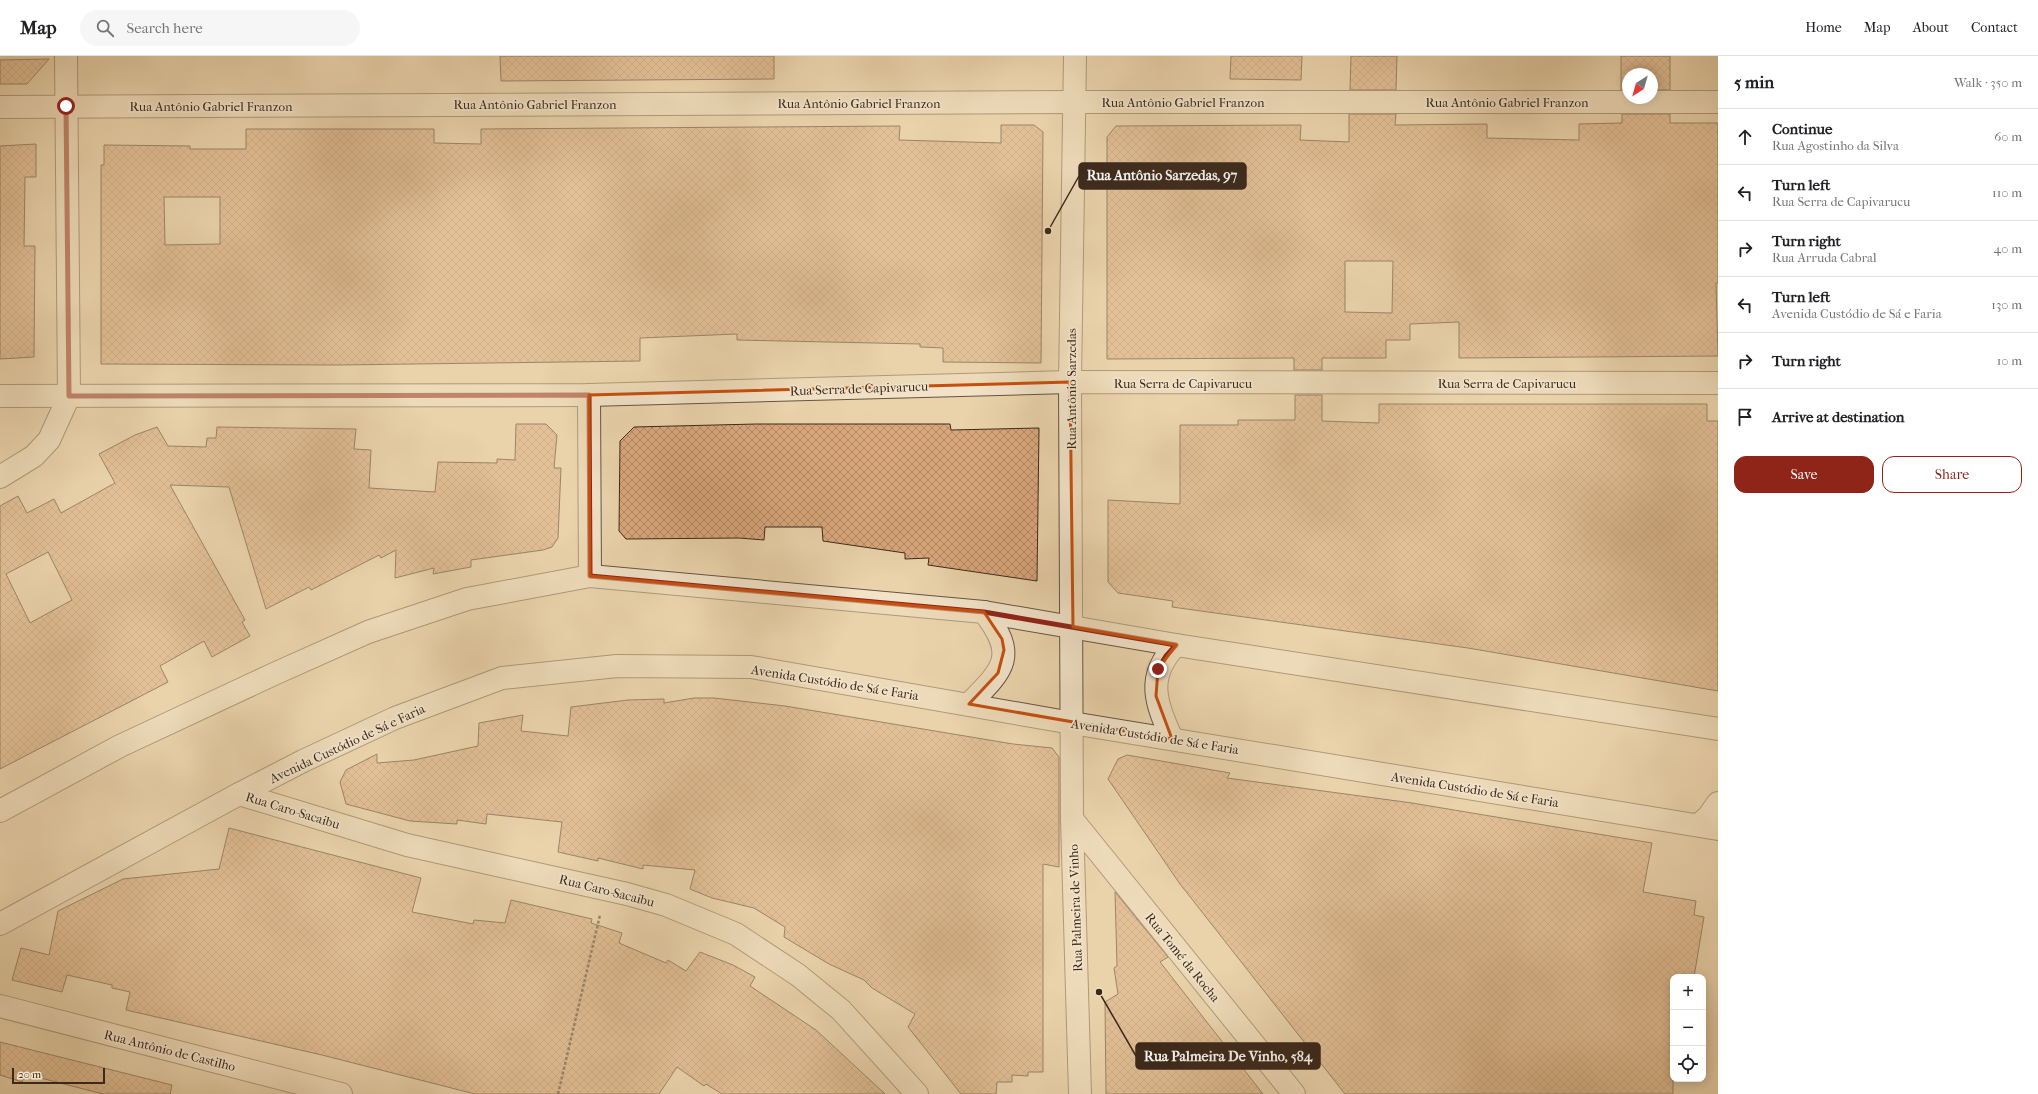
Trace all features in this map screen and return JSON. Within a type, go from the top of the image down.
[{"type":"street","points":[[0,477],[34,456],[49,440],[69,396],[66,56]]},
{"type":"street","name":"Rua Antônio Sarzedas","points":[[1072,723],[1073,627],[1070,382],[1075,56]]},
{"type":"street","name":"Rua Antônio Gabriel Franzon","points":[[0,107],[1075,102],[1718,102]]},
{"type":"street","name":"Rua Serra de Capivarucu","points":[[0,396],[589,395],[1070,382],[1718,383]]},
{"type":"street","points":[[589,395],[590,576]]},
{"type":"street","points":[[0,811],[120,746],[368,632],[467,598],[590,576],[984,612],[1176,645],[1717,731]]},
{"type":"street","points":[[969,704],[998,673],[1004,650],[1002,639],[984,612]]},
{"type":"street","points":[[1172,739],[1156,696],[1158,669],[1166,656],[1176,645]]},
{"type":"street","name":"Avenida Custódio de Sá e Faria","points":[[0,924],[303,761],[395,718],[502,678],[617,666],[751,667],[1072,723],[1708,827]]},
{"type":"street","name":"Rua Palmeira de Vinho","points":[[1072,723],[1072,819],[1080,1094]]},
{"type":"street","name":"Rua Caro-Sacaibu","points":[[240,794],[407,844],[606,888],[666,905],[736,934],[798,975],[841,1010],[917,1094]]},
{"type":"street","points":[[1708,827],[1708,817],[1718,803]]},
{"type":"street","name":"Rua Tomé da Rocha","points":[[1072,819],[1294,1094]]},
{"type":"street","name":"Rua Antônio de Castilho","points":[[0,1006],[341,1094]]},
{"type":"path","points":[[558,1094],[606,888]]},
{"type":"highlighted area","points":[[1070,382],[1073,627],[1176,645],[1158,669],[1156,696],[1172,739],[969,704],[998,673],[1004,650],[1002,639],[984,612],[590,576],[589,395]]},
{"type":"building","points":[[500,56],[774,56],[774,79],[501,81]]},
{"type":"building","points":[[1231,56],[1302,56],[1301,80],[1230,79]]},
{"type":"building","points":[[1351,56],[1397,56],[1396,90],[1350,90]]},
{"type":"building","points":[[1621,56],[1670,56],[1670,90],[1658,90],[1658,68],[1622,68],[1621,90]]},
{"type":"building","points":[[49,59],[27,84],[0,84],[0,60]]},
{"type":"building","points":[[1349,114],[1396,114],[1395,125],[1487,124],[1487,138],[1579,140],[1579,124],[1622,123],[1622,114],[1670,114],[1670,123],[1718,123],[1718,283],[1716,283],[1718,356],[1459,358],[1459,322],[1410,324],[1410,340],[1386,340],[1386,358],[1322,358],[1322,370],[1294,370],[1294,358],[1107,359],[1107,137],[1116,126],[1301,125],[1300,140],[1349,142]],"holes":[[[1345,261],[1393,261],[1392,313],[1345,312]]]},
{"type":"building","points":[[1001,125],[1034,125],[1043,132],[1041,363],[943,362],[943,348],[920,347],[920,344],[737,340],[737,334],[640,338],[640,361],[338,365],[101,364],[101,165],[104,165],[104,145],[190,146],[190,149],[246,149],[246,129],[434,129],[434,143],[481,144],[481,129],[900,126],[899,140],[1001,143]],"holes":[[[164,197],[220,197],[220,244],[165,245]]]},
{"type":"building","points":[[36,144],[36,177],[25,177],[24,246],[35,246],[34,357],[0,359],[0,146]]},
{"type":"building","points":[[1295,395],[1322,395],[1322,421],[1379,423],[1379,404],[1707,404],[1707,421],[1718,421],[1718,691],[1468,648],[1172,607],[1173,601],[1118,593],[1108,582],[1108,500],[1180,504],[1180,425],[1238,425],[1238,420],[1295,420]]},
{"type":"building","points":[[516,424],[546,424],[557,435],[554,468],[561,468],[558,538],[552,547],[543,550],[471,560],[471,567],[433,574],[434,568],[395,578],[396,550],[381,558],[379,555],[311,590],[309,587],[266,609],[229,487],[170,485],[245,620],[242,622],[250,636],[212,657],[204,641],[160,666],[168,682],[0,769],[0,506],[18,496],[27,513],[54,499],[61,513],[115,483],[99,454],[135,435],[157,427],[168,446],[206,447],[207,438],[216,438],[217,427],[356,429],[354,449],[371,450],[369,488],[435,492],[438,462],[497,463],[497,459],[515,460]],"holes":[[[48,552],[72,600],[30,623],[6,574]]]},
{"type":"building","points":[[756,424],[950,424],[951,430],[1039,428],[1037,581],[928,565],[929,558],[905,559],[905,553],[823,541],[822,527],[765,527],[764,540],[739,538],[626,539],[619,531],[620,441],[634,427]]},
{"type":"building","points":[[694,698],[714,698],[785,706],[1013,744],[1052,748],[1059,757],[1059,867],[1043,864],[1043,1072],[1028,1072],[1028,1076],[1012,1075],[1012,1082],[997,1082],[996,1094],[961,1094],[908,1027],[915,1014],[872,988],[864,980],[829,964],[784,937],[785,927],[754,908],[712,898],[690,889],[695,870],[643,865],[643,869],[598,858],[598,861],[558,852],[562,822],[487,814],[486,824],[457,820],[457,824],[410,821],[346,804],[340,782],[346,770],[377,754],[377,763],[414,760],[478,746],[479,723],[523,715],[521,731],[568,736],[571,707],[628,700],[664,699],[664,703]]},
{"type":"building","points":[[1127,755],[1230,773],[1227,778],[1412,803],[1652,843],[1643,892],[1696,901],[1694,915],[1704,917],[1694,974],[1670,974],[1670,1082],[1673,1082],[1673,1094],[1345,1094],[1180,884],[1108,779],[1118,759]]},
{"type":"building","points":[[229,828],[421,878],[412,912],[473,924],[474,920],[505,923],[511,900],[592,919],[591,923],[622,933],[619,943],[666,963],[668,960],[686,971],[700,952],[733,965],[755,977],[750,986],[816,1030],[885,1094],[722,1094],[706,1084],[704,1086],[677,1067],[659,1094],[475,1094],[322,1055],[126,1010],[130,992],[112,988],[112,985],[67,975],[62,992],[12,980],[21,948],[49,955],[58,911],[123,879],[219,869]]},
{"type":"building","points":[[1115,892],[1168,957],[1160,962],[1263,1094],[1106,1094],[1105,1002],[1118,994],[1114,968],[1117,966]]},
{"type":"building","points":[[0,1042],[172,1085],[170,1094],[103,1094],[25,1074],[22,1082],[0,1075]]},
{"type":"place","name":"Rua Antônio Sarzedas, 97","points":[[1048,231]]},
{"type":"place","name":"Rua Palmeira De Vinho, 584","points":[[1099,992]]},
{"type":"route","points":[[66,106],[69,396],[589,395],[590,576],[984,612],[1176,645],[1166,656],[1158,669]]}]
